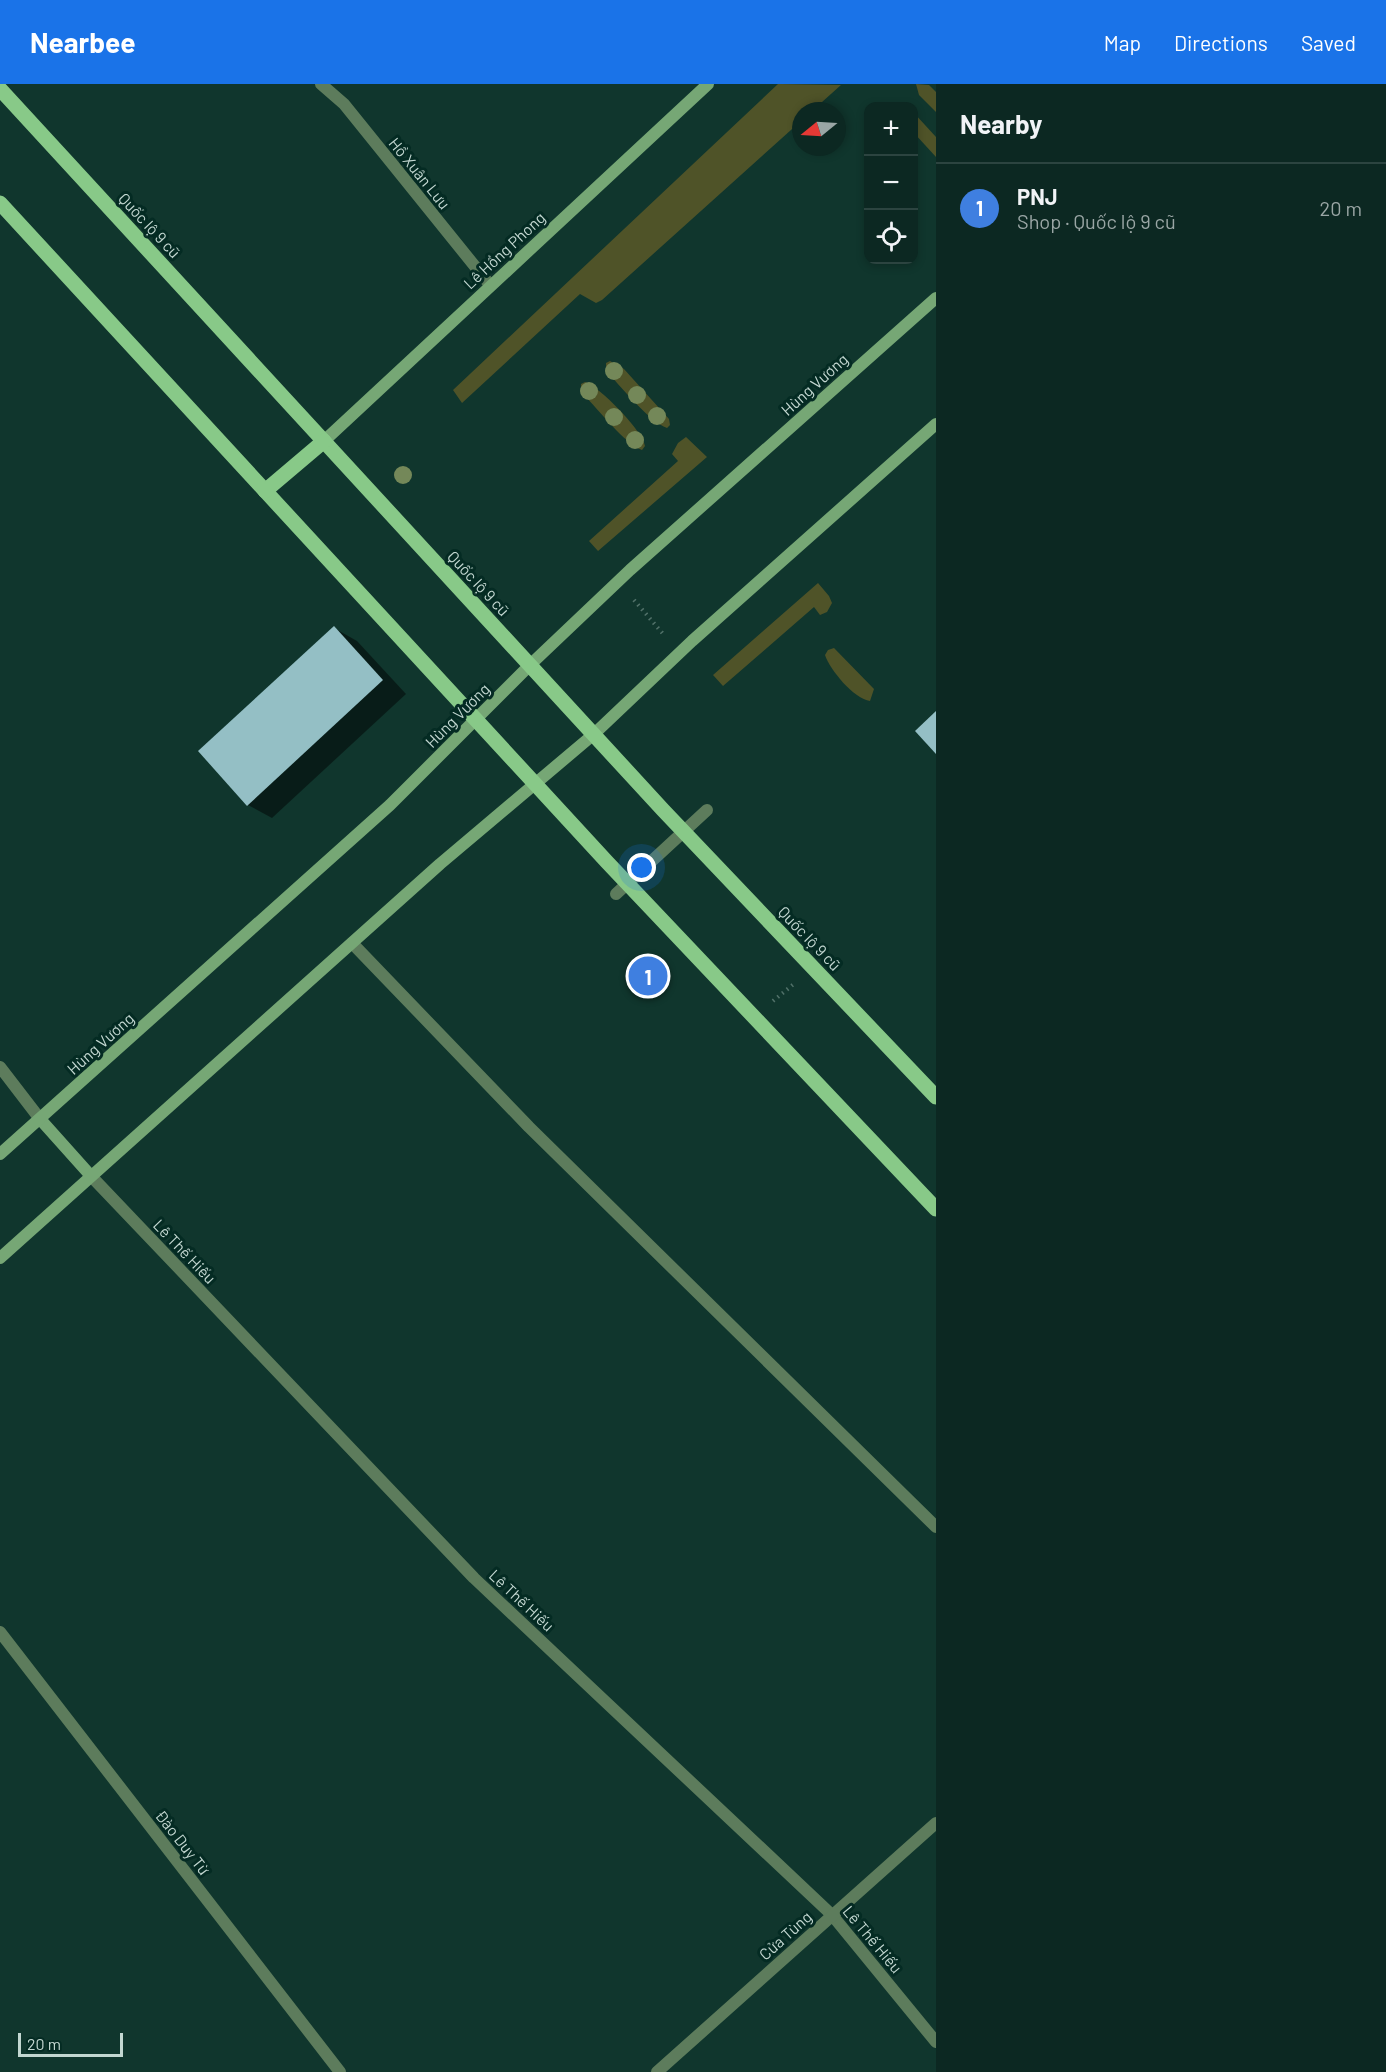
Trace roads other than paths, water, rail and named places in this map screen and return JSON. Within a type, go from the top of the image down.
[{"type":"main road","name":"Lê Hồng Phong","points":[[324,441],[708,84]]},
{"type":"main road","name":"Quốc lộ 9 cũ","points":[[0,89],[683,831],[936,1097]]},
{"type":"main road","points":[[0,203],[535,784],[621,889],[754,1018],[936,1209]]},
{"type":"main road","name":"Hùng Vương","points":[[0,1154],[390,805],[530,664],[618,582],[936,298]]},
{"type":"main road","points":[[0,1258],[352,943],[594,734],[680,653],[936,424]]},
{"type":"main road","points":[[266,491],[324,441]]},
{"type":"main road","points":[[40,1119],[91,1176]]},
{"type":"street","name":"Hồ Xuân Lưu","points":[[321,84],[344,104],[490,285]]},
{"type":"street","points":[[621,889],[707,810]]},
{"type":"street","points":[[352,943],[529,1126],[936,1527]]},
{"type":"street","points":[[0,1066],[40,1119]]},
{"type":"street","name":"Lê Thế Hiếu","points":[[91,1176],[474,1578],[832,1915],[936,2042]]},
{"type":"street","name":"Đào Duy Từ","points":[[0,1632],[340,2072]]},
{"type":"street","name":"Cửa Tùng","points":[[657,2072],[936,1823]]},
{"type":"place","name":"PNJ","points":[[648,976]]}]
